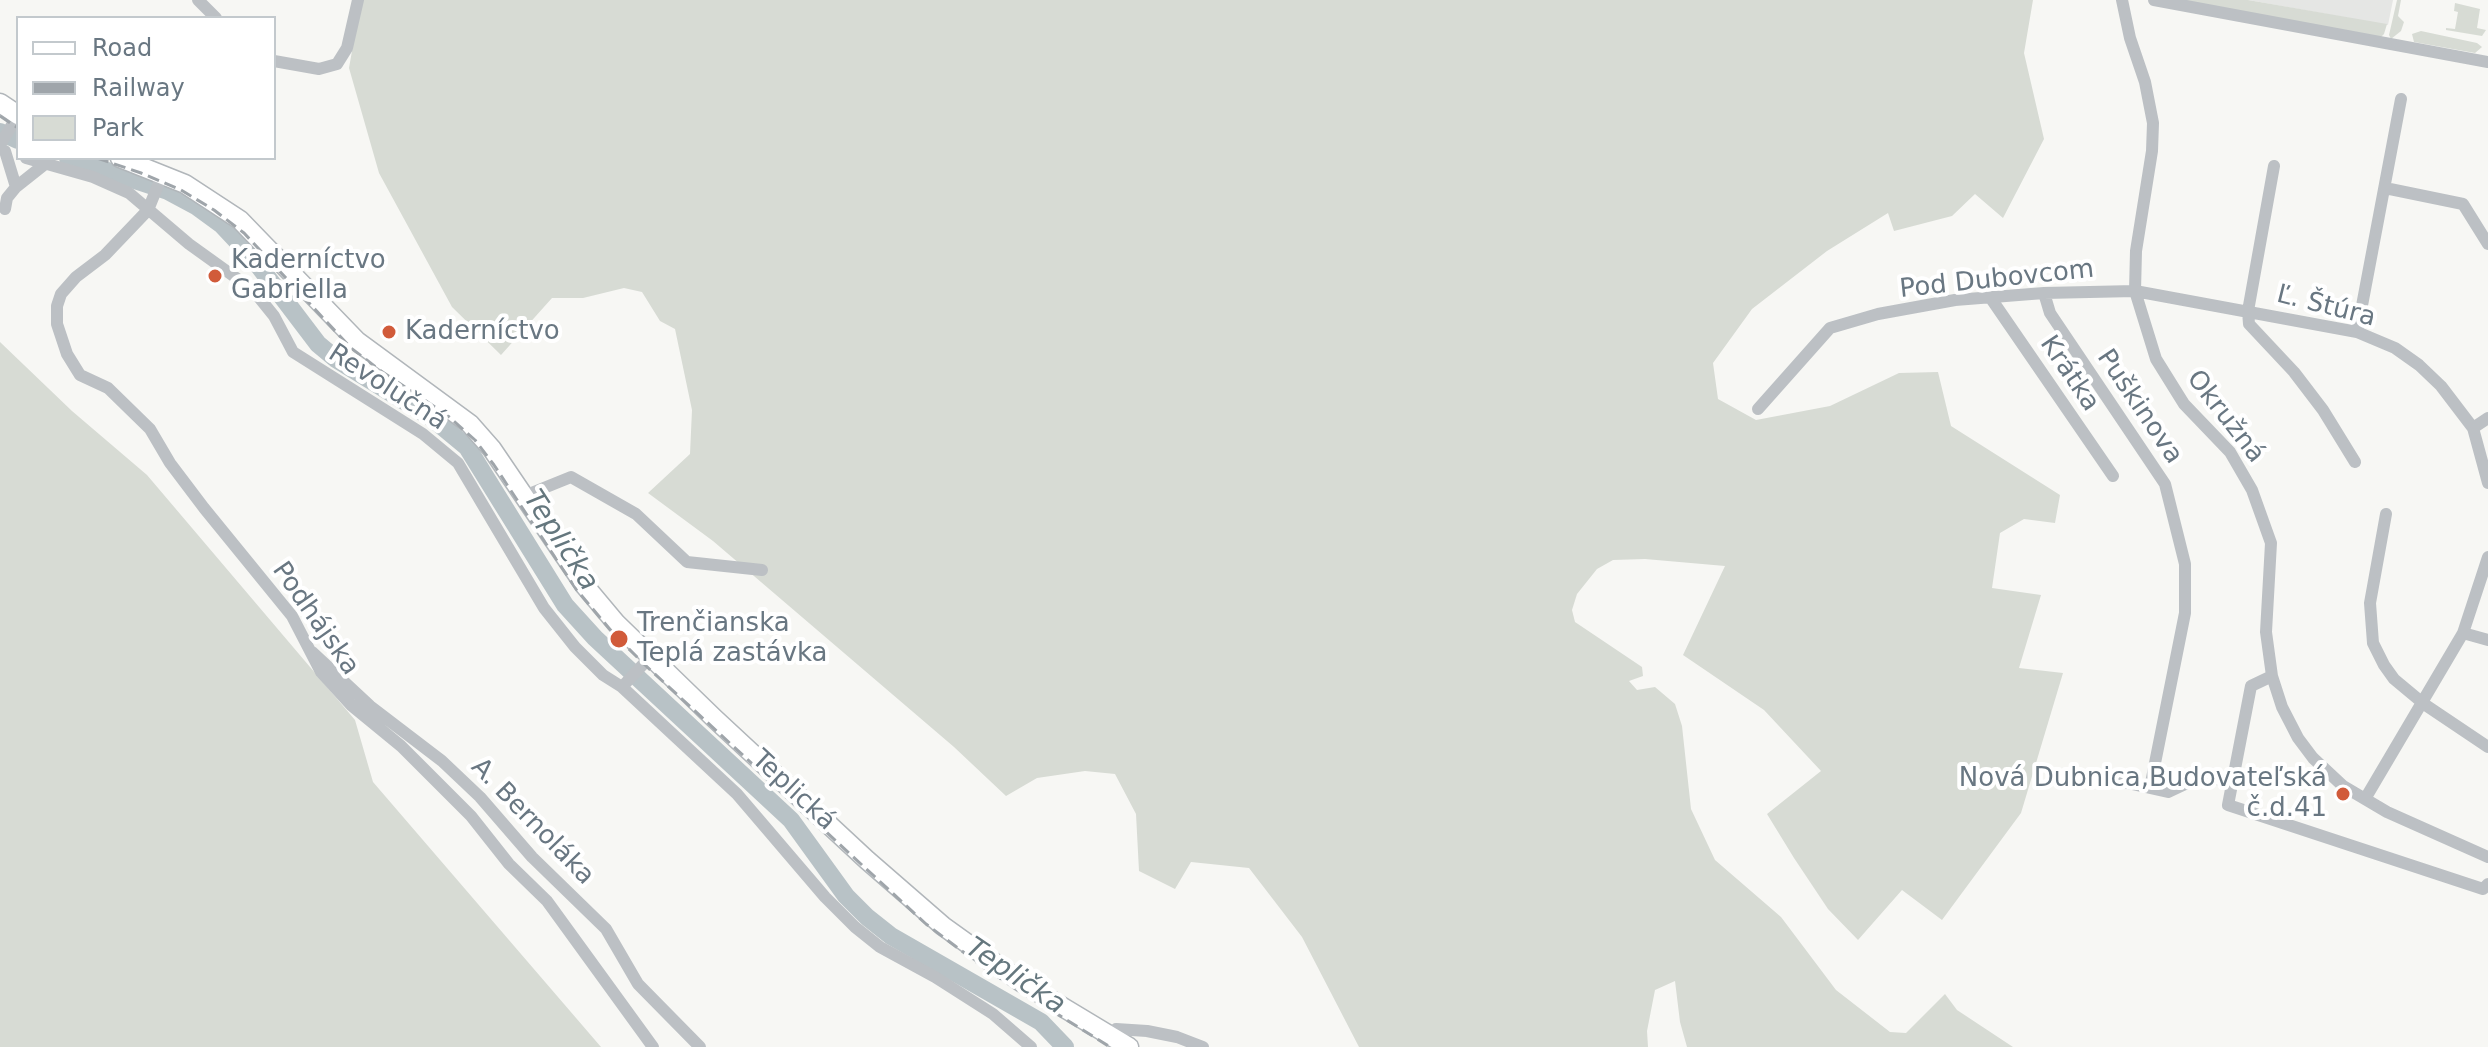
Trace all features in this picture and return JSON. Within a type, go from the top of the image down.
[{"type":"main road","points":[[0,103],[8,135]]},
{"type":"main road","name":"Teplická","points":[[124,160],[206,196],[240,220],[357,341],[463,417],[492,449],[585,586],[646,662],[867,860],[943,926],[1021,982],[1129,1047]]},
{"type":"street","points":[[198,0],[214,16]]},
{"type":"street","points":[[276,61],[319,69],[337,64],[347,48],[358,0]]},
{"type":"street","name":"Okružná","points":[[2122,0],[2153,123],[2152,151],[2136,251],[2135,291],[2156,359],[2184,404],[2230,452],[2252,490],[2262,517],[2271,543],[2266,632],[2272,676],[2282,707],[2298,738],[2313,758],[2343,786],[2488,857]]},
{"type":"street","points":[[2154,0],[2488,62]]},
{"type":"street","points":[[2357,332],[2401,99]]},
{"type":"street","points":[[8,135],[16,187]]},
{"type":"street","name":"Revolučná","points":[[32,160],[93,177],[129,193],[253,290],[274,316],[293,352],[423,434],[458,463],[544,608],[584,656],[603,675],[624,685],[737,794],[825,897],[855,927],[880,947],[993,1014],[1031,1047]]},
{"type":"street","points":[[5,209],[7,198],[16,187],[45,164]]},
{"type":"street","points":[[2274,166],[2248,311],[2249,324],[2301,381],[2355,462]]},
{"type":"street","points":[[148,210],[160,178]]},
{"type":"street","points":[[2385,188],[2463,204],[2488,244]]},
{"type":"street","name":"Podhájska","points":[[148,210],[105,255],[76,277],[61,294],[57,324],[80,375],[108,388],[150,429],[178,474],[292,616],[321,672],[351,705],[401,746],[471,816],[509,864],[547,901],[653,1047]]},
{"type":"street","name":"Pod Dubovcom","points":[[1758,409],[1830,328],[1878,314],[1990,297],[2135,291]]},
{"type":"street","name":"Ľ. Štúra","points":[[2135,291],[2357,332],[2395,348],[2441,386],[2473,428],[2488,483]]},
{"type":"street","name":"Puškinova","points":[[2044,293],[2050,313],[2165,484],[2185,564],[2185,613],[2150,788]]},
{"type":"street","name":"Krátka","points":[[1990,297],[2113,476]]},
{"type":"street","points":[[2473,428],[2488,418]]},
{"type":"street","points":[[524,496],[571,477],[636,514],[687,562],[762,570]]},
{"type":"street","points":[[2386,514],[2370,603],[2373,643],[2394,679],[2424,704],[2488,747]]},
{"type":"street","points":[[2365,799],[2424,704],[2463,633],[2488,557]]},
{"type":"street","points":[[2463,633],[2488,640]]},
{"type":"street","name":"A. Bernoláka","points":[[308,650],[368,704],[442,761],[480,797],[532,857],[606,929],[638,984],[700,1047]]},
{"type":"street","points":[[624,685],[646,662]]},
{"type":"street","points":[[2272,676],[2251,686],[2228,805],[2483,889],[2488,884]]},
{"type":"street","points":[[2123,782],[2168,792],[2202,776],[2232,782]]},
{"type":"street","points":[[1109,1035],[1116,1029],[1147,1031],[1177,1037],[1203,1047]]},
{"type":"shaded area","points":[[2248,0],[2393,0],[2388,25]]},
{"type":"green space","points":[[361,0],[2033,0],[2024,53],[2044,139],[2003,218],[1975,194],[1952,216],[1894,231],[1888,213],[1827,251],[1752,309],[1713,363],[1718,399],[1756,420],[1830,406],[1899,373],[1938,372],[1951,426],[2060,495],[2055,523],[2024,519],[2000,533],[1992,588],[2041,595],[2019,668],[2063,673],[2021,813],[1942,920],[1902,890],[1858,940],[1828,909],[1767,814],[1821,771],[1764,710],[1683,655],[1725,566],[1645,559],[1613,560],[1597,569],[1577,594],[1572,610],[1575,622],[1642,667],[1643,676],[1629,681],[1637,690],[1655,687],[1675,704],[1682,726],[1691,809],[1715,860],[1781,917],[1836,990],[1890,1032],[1906,1033],[1945,994],[1957,1010],[2013,1047],[1687,1047],[1680,1022],[1675,981],[1655,990],[1647,1031],[1648,1047],[1359,1047],[1302,937],[1249,868],[1191,862],[1175,889],[1139,871],[1136,814],[1115,774],[1085,771],[1037,778],[1006,796],[954,747],[713,541],[648,493],[690,454],[692,410],[675,329],[660,321],[642,292],[624,288],[583,298],[552,298],[501,355],[452,307],[379,173],[349,68]]},
{"type":"green space","points":[[2167,0],[2248,0],[2387,24],[2380,38]]},
{"type":"green space","points":[[2397,0],[2401,0],[2398,16],[2404,22],[2401,31],[2391,39],[2389,35]]},
{"type":"green space","points":[[2455,3],[2480,9],[2477,28],[2486,30],[2482,36],[2446,30],[2455,29],[2458,12],[2454,11]]},
{"type":"green space","points":[[2421,31],[2477,43],[2482,47],[2475,53],[2414,42],[2412,34]]},
{"type":"green space","points":[[0,342],[72,411],[147,475],[355,720],[373,782],[601,1047],[0,1047]]},
{"type":"waterway","name":"Teplička","points":[[0,132],[16,139]]},
{"type":"waterway","name":"Teplička","points":[[74,160],[168,191],[222,225],[252,257],[318,344],[336,359],[432,418],[467,447],[565,605],[595,638],[791,820],[846,896],[867,917],[891,936],[1041,1022],[1065,1047]]},
{"type":"railway","points":[[0,116],[16,127]]},
{"type":"railway","points":[[103,160],[181,190],[244,233],[351,348],[447,415],[475,440],[576,589],[644,664],[926,924],[987,970],[1110,1047]]},
{"type":"place","name":"Kaderníctvo Gabriella","points":[[215,276]]},
{"type":"place","name":"Kaderníctvo","points":[[389,332]]},
{"type":"place","name":"Trenčianska Teplá zastávka","points":[[619,639]]},
{"type":"place","name":"Nová Dubnica,Budovateľská č.d.41","points":[[2343,794]]}]
